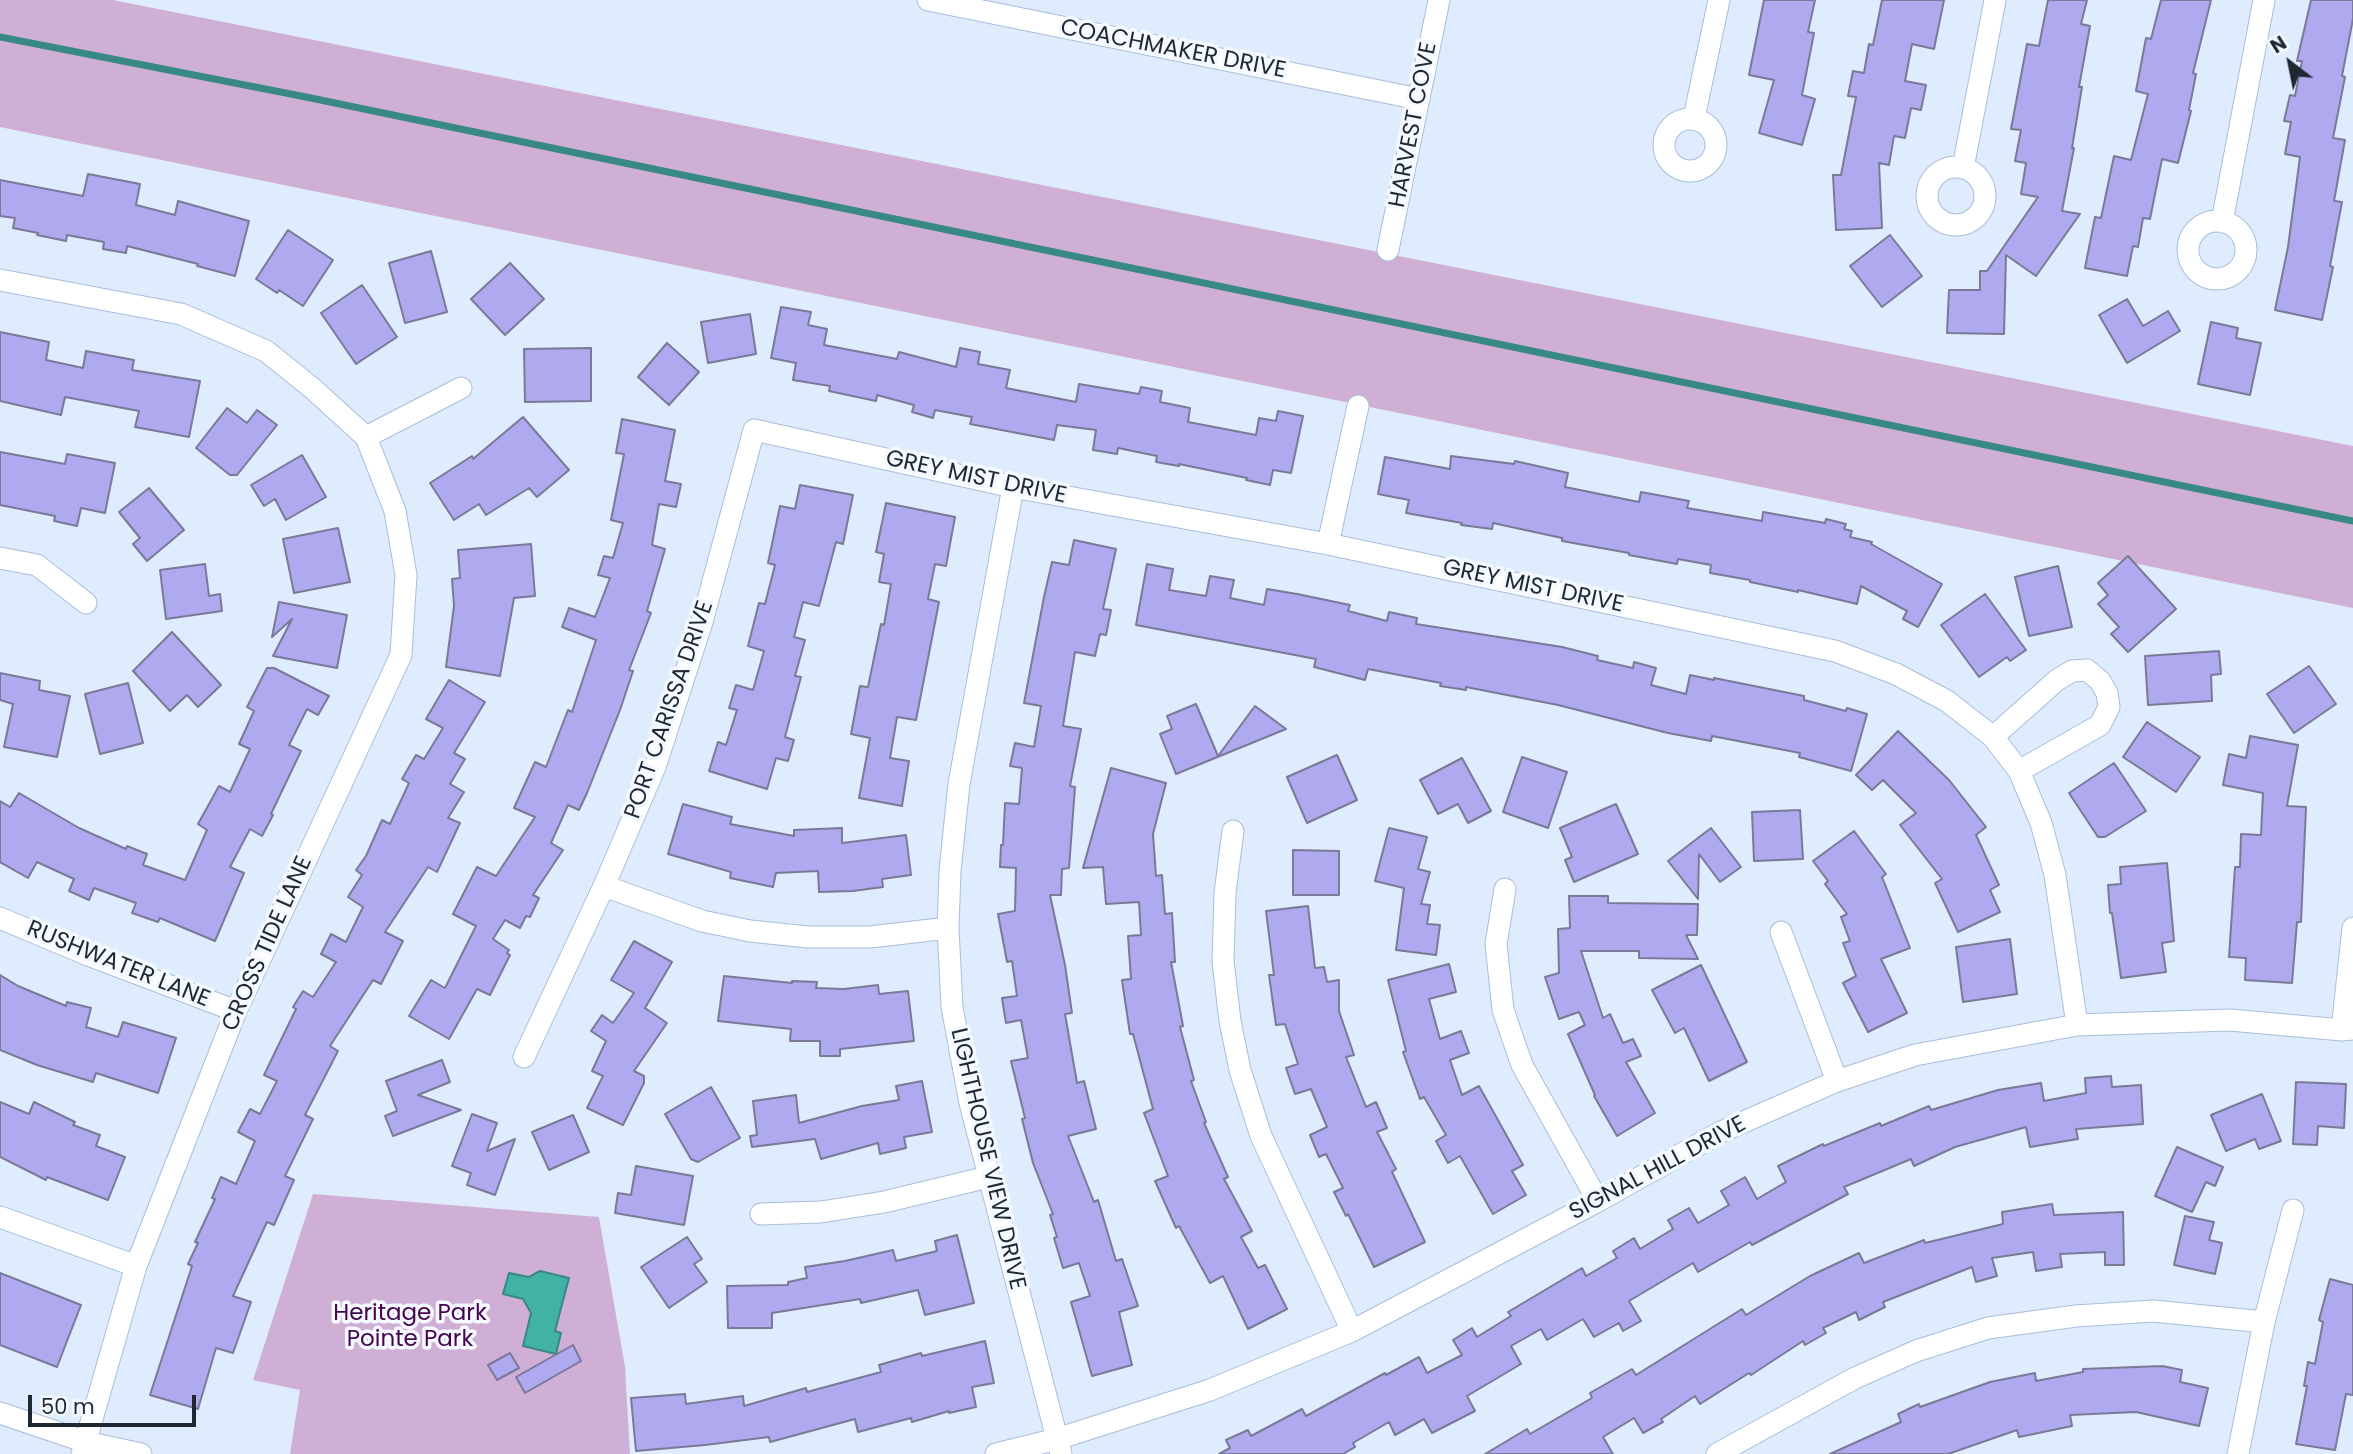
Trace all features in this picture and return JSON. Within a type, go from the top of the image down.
[{"type":"street","name":"COACHMAKER DRIVE","points":[[928,0],[1419,99]]},
{"type":"street","name":"HARVEST COVE","points":[[1388,250],[1439,0]]},
{"type":"street","points":[[1694,118],[1719,0]]},
{"type":"street","points":[[1963,168],[1995,0]]},
{"type":"street","points":[[2222,222],[2264,0]]},
{"type":"street","points":[[0,280],[181,314],[266,351],[366,437],[461,388]]},
{"type":"street","points":[[1328,544],[1359,406]]},
{"type":"street","name":"GREY MIST DRIVE","points":[[754,430],[1013,487],[1328,544],[1835,651],[1896,674],[1947,701],[1993,737],[2019,771],[2041,822],[2055,875],[2077,1024]]},
{"type":"street","name":"PORT CARISSA DRIVE","points":[[524,1057],[604,886],[655,767],[702,622],[754,430]]},
{"type":"street","name":"CROSS TIDE LANE","points":[[84,1448],[136,1266],[236,1011],[401,655],[407,575],[395,510],[366,437]]},
{"type":"street","name":"LIGHTHOUSE VIEW DRIVE","points":[[1013,487],[959,784],[950,871],[948,928],[952,1007],[970,1103],[1059,1446]]},
{"type":"street","points":[[0,558],[37,565],[86,603]]},
{"type":"street","points":[[1993,737],[2057,680],[2072,671],[2087,670],[2100,681],[2107,693],[2109,707],[2099,725],[2019,771]]},
{"type":"street","points":[[1233,831],[1225,893],[1223,961],[1230,1021],[1240,1070],[1261,1136],[1352,1331]]},
{"type":"street","points":[[604,886],[702,921],[762,932],[808,937],[870,937],[948,928]]},
{"type":"street","points":[[1506,889],[1496,944],[1503,1010],[1522,1065],[1598,1201]]},
{"type":"street","name":"RUSHWATER LANE","points":[[0,918],[88,955],[236,1011]]},
{"type":"street","points":[[2347,1030],[2353,928]]},
{"type":"street","points":[[1781,932],[1837,1081]]},
{"type":"street","name":"SIGNAL HILL DRIVE","points":[[996,1454],[1059,1446],[1210,1390],[1352,1331],[1598,1201],[1721,1132],[1837,1081],[1915,1055],[2077,1024],[2230,1020],[2347,1030]]},
{"type":"street","points":[[761,1214],[821,1212],[884,1202],[988,1177]]},
{"type":"street","points":[[2238,1454],[2264,1322],[2293,1210]]},
{"type":"street","points":[[0,1217],[136,1266]]},
{"type":"street","points":[[1717,1454],[1855,1378],[1916,1351],[1988,1328],[2076,1316],[2153,1311],[2264,1322]]},
{"type":"street","points":[[0,1413],[84,1448],[141,1454]]},
{"type":"green space","points":[[0,0],[113,0],[2353,446],[2353,608],[0,127]]},
{"type":"green space","name":"Heritage Park Pointe Park","points":[[313,1194],[599,1217],[625,1367],[630,1454],[290,1454],[300,1390],[253,1380]]},
{"type":"shaded area","points":[[540,1271],[569,1278],[555,1331],[561,1333],[556,1354],[523,1346],[531,1313],[523,1299],[503,1294],[509,1273],[529,1277]]},
{"type":"building","points":[[1764,0],[1815,0],[1808,32],[1814,33],[1802,95],[1815,99],[1802,145],[1759,133],[1774,80],[1749,75]]},
{"type":"building","points":[[1882,0],[1944,0],[1934,49],[1912,44],[1905,81],[1926,85],[1921,110],[1911,108],[1905,138],[1894,136],[1889,165],[1879,163],[1882,228],[1836,230],[1833,175],[1841,175],[1856,97],[1848,96],[1853,71],[1864,73]]},
{"type":"building","points":[[2048,0],[2087,0],[2081,24],[2090,26],[2079,87],[2082,87],[2074,148],[2062,211],[2080,214],[2036,276],[2006,255],[2004,334],[1947,333],[1949,290],[1980,290],[1980,271],[1987,271],[2038,197],[2021,194],[2026,163],[2015,161],[2021,130],[2011,129],[2027,44],[2039,46]]},
{"type":"building","points":[[2161,0],[2211,0],[2193,73],[2196,74],[2189,110],[2191,111],[2178,163],[2162,159],[2150,219],[2143,218],[2138,247],[2133,246],[2127,276],[2085,268],[2095,217],[2101,218],[2114,156],[2131,160],[2148,94],[2136,91],[2146,38],[2151,39]]},
{"type":"building","points":[[2311,0],[2353,0],[2353,19],[2342,76],[2345,77],[2333,138],[2345,140],[2334,201],[2342,202],[2322,320],[2275,310],[2288,247],[2300,157],[2285,154],[2291,122],[2284,121],[2290,95],[2295,96],[2302,61],[2297,61]]},
{"type":"building","points":[[88,174],[140,184],[136,205],[175,215],[178,201],[249,221],[235,276],[127,246],[126,253],[103,249],[104,242],[67,235],[66,241],[37,235],[38,233],[13,228],[15,218],[0,216],[0,180],[83,196]]},
{"type":"building","points":[[288,230],[333,260],[303,306],[256,279]]},
{"type":"building","points":[[1890,235],[1922,276],[1882,307],[1850,266]]},
{"type":"building","points":[[431,251],[447,312],[405,323],[389,263]]},
{"type":"building","points":[[510,263],[544,299],[505,335],[471,299]]},
{"type":"building","points":[[362,285],[397,337],[356,364],[321,313]]},
{"type":"building","points":[[2127,299],[2143,326],[2168,311],[2180,331],[2127,363],[2099,315]]},
{"type":"building","points":[[781,307],[811,312],[808,325],[827,329],[824,345],[897,359],[899,352],[956,367],[960,348],[980,352],[978,364],[1010,370],[1006,388],[1076,402],[1079,384],[1139,394],[1141,387],[1162,391],[1160,402],[1190,408],[1188,422],[1256,435],[1259,418],[1276,421],[1278,411],[1303,416],[1291,473],[1273,470],[1270,485],[1179,464],[1156,462],[1157,456],[1118,448],[1117,454],[1093,450],[1096,430],[1057,425],[1054,440],[970,424],[972,417],[935,410],[933,418],[912,412],[914,405],[877,395],[876,401],[829,391],[830,386],[793,380],[796,363],[771,358]]},
{"type":"building","points":[[750,314],[756,354],[708,363],[701,322]]},
{"type":"building","points":[[2211,322],[2238,328],[2236,338],[2261,343],[2250,395],[2198,384]]},
{"type":"building","points":[[0,332],[49,342],[46,360],[83,368],[86,351],[134,360],[132,370],[200,381],[189,437],[135,427],[139,411],[65,397],[61,415],[0,401]]},
{"type":"building","points":[[667,343],[699,372],[669,405],[638,377]]},
{"type":"building","points":[[591,348],[591,401],[525,402],[524,349]]},
{"type":"building","points":[[227,408],[247,423],[257,410],[277,425],[237,475],[230,475],[196,448]]},
{"type":"building","points":[[523,417],[569,470],[537,497],[529,488],[486,515],[479,504],[454,520],[430,483],[472,456],[473,459]]},
{"type":"building","points":[[622,419],[675,430],[665,481],[681,484],[676,507],[659,504],[652,545],[665,549],[647,611],[651,613],[629,670],[633,671],[620,710],[587,793],[579,810],[568,805],[551,843],[563,850],[533,895],[539,898],[530,917],[526,916],[520,928],[505,920],[493,939],[509,950],[507,953],[510,955],[490,995],[477,989],[449,1039],[409,1016],[431,980],[445,988],[476,926],[453,914],[477,867],[496,876],[535,817],[514,808],[535,762],[546,767],[568,710],[572,712],[596,640],[562,627],[569,608],[595,617],[610,578],[598,575],[604,556],[613,558],[623,523],[611,520],[624,454],[616,453]]},
{"type":"building","points":[[0,452],[65,464],[67,454],[115,463],[105,513],[81,508],[77,526],[54,521],[55,516],[0,505]]},
{"type":"building","points":[[302,455],[326,497],[286,520],[275,499],[264,506],[251,485]]},
{"type":"building","points":[[1451,456],[1514,464],[1515,461],[1568,473],[1565,487],[1639,502],[1641,492],[1689,501],[1687,508],[1762,521],[1763,512],[1846,524],[1844,529],[1852,531],[1850,537],[1872,542],[1871,544],[1942,584],[1918,627],[1903,619],[1907,611],[1861,586],[1857,604],[1710,573],[1711,565],[1678,559],[1677,564],[1629,555],[1493,523],[1492,529],[1406,513],[1409,500],[1378,494],[1385,457],[1450,469]]},
{"type":"building","points":[[800,485],[853,495],[843,544],[836,542],[819,606],[803,602],[794,637],[805,640],[795,676],[801,677],[785,737],[794,740],[788,761],[776,758],[767,789],[709,771],[718,742],[726,745],[737,710],[729,708],[736,685],[753,690],[764,651],[748,646],[759,603],[765,604],[775,565],[768,563],[780,506],[795,509]]},
{"type":"building","points":[[149,488],[184,530],[147,561],[133,544],[140,538],[119,512]]},
{"type":"building","points":[[886,503],[955,517],[946,566],[935,564],[928,599],[939,602],[916,720],[897,717],[890,758],[909,761],[902,806],[859,798],[870,738],[851,734],[860,686],[868,687],[881,624],[884,625],[891,584],[879,582],[884,554],[876,552]]},
{"type":"building","points":[[338,528],[350,582],[294,593],[283,539]]},
{"type":"building","points":[[1074,540],[1116,549],[1103,609],[1111,610],[1106,635],[1100,634],[1095,656],[1075,652],[1063,726],[1081,729],[1070,786],[1075,787],[1069,868],[1062,869],[1061,895],[1050,895],[1072,1013],[1065,1014],[1077,1083],[1084,1081],[1096,1129],[1068,1136],[1094,1202],[1098,1200],[1116,1261],[1122,1259],[1138,1306],[1119,1312],[1132,1365],[1092,1376],[1071,1302],[1090,1296],[1079,1263],[1063,1268],[1054,1238],[1057,1237],[1050,1215],[1053,1214],[1033,1163],[1022,1119],[1025,1118],[1011,1061],[1028,1058],[1021,1020],[1006,1023],[1002,998],[1017,996],[1012,961],[1007,962],[998,914],[1015,911],[1016,868],[1000,867],[1001,845],[1005,803],[1019,804],[1022,768],[1010,766],[1015,743],[1034,747],[1041,706],[1024,703],[1044,597],[1052,562],[1069,565]]},
{"type":"building","points":[[531,544],[535,596],[514,598],[500,676],[446,667],[454,606],[452,579],[460,578],[458,550]]},
{"type":"building","points":[[2128,556],[2176,609],[2128,652],[2111,634],[2119,627],[2098,604],[2108,595],[2098,583]]},
{"type":"building","points":[[205,564],[209,596],[220,594],[222,611],[166,619],[160,570]]},
{"type":"building","points":[[1147,564],[1173,569],[1169,590],[1206,596],[1210,576],[1234,580],[1230,598],[1264,605],[1267,589],[1297,594],[1350,605],[1348,611],[1387,621],[1389,612],[1417,618],[1416,624],[1562,647],[1598,656],[1597,660],[1633,668],[1634,662],[1656,668],[1651,685],[1686,694],[1690,675],[1804,696],[1804,700],[1867,714],[1851,771],[1799,757],[1800,753],[1712,736],[1711,741],[1668,733],[1558,705],[1466,687],[1466,690],[1440,686],[1441,683],[1368,669],[1365,680],[1314,667],[1316,659],[1136,625]]},
{"type":"building","points":[[2058,566],[2072,627],[2029,636],[2015,577]]},
{"type":"building","points":[[1985,594],[2026,650],[2010,661],[2007,657],[1979,677],[1941,625]]},
{"type":"building","points":[[279,602],[347,615],[337,668],[273,656],[292,619],[272,637]]},
{"type":"building","points":[[172,632],[221,685],[198,707],[187,695],[170,711],[133,671]]},
{"type":"building","points":[[2219,651],[2221,674],[2211,675],[2212,701],[2148,705],[2145,656]]},
{"type":"building","points":[[2309,666],[2336,704],[2294,733],[2267,694]]},
{"type":"building","points":[[267,668],[274,668],[329,696],[318,715],[307,709],[289,745],[301,751],[271,814],[273,815],[262,836],[250,829],[230,867],[244,873],[215,941],[160,918],[158,922],[132,913],[136,903],[94,888],[89,900],[69,891],[74,879],[37,862],[28,878],[0,862],[0,801],[10,807],[19,793],[79,828],[126,849],[127,846],[147,854],[143,865],[185,880],[207,830],[198,824],[219,786],[230,792],[250,749],[239,744],[254,711],[247,707]]},
{"type":"building","points":[[0,673],[40,681],[39,690],[70,696],[57,757],[4,747],[13,704],[0,700]]},
{"type":"building","points":[[449,680],[485,702],[454,753],[465,759],[450,784],[464,792],[448,818],[460,823],[437,872],[428,867],[385,932],[403,941],[381,984],[373,980],[330,1046],[338,1051],[305,1115],[313,1119],[285,1176],[294,1180],[274,1225],[267,1222],[233,1296],[251,1302],[233,1353],[216,1348],[198,1409],[150,1395],[192,1266],[188,1264],[198,1243],[195,1242],[215,1199],[212,1198],[221,1177],[236,1184],[255,1141],[238,1132],[250,1109],[260,1114],[277,1081],[264,1075],[296,1009],[293,1007],[303,991],[313,997],[336,962],[321,954],[331,934],[346,942],[363,907],[348,897],[362,875],[356,870],[366,856],[382,820],[390,824],[409,783],[402,779],[416,755],[424,759],[443,728],[426,719]]},
{"type":"building","points":[[128,683],[143,743],[100,754],[85,694]]},
{"type":"building","points":[[1196,704],[1218,756],[1255,706],[1286,729],[1176,774],[1160,734],[1172,729],[1167,716]]},
{"type":"building","points":[[2147,722],[2200,757],[2176,792],[2123,757]]},
{"type":"building","points":[[1898,731],[1949,780],[1986,827],[1976,835],[1999,885],[1990,890],[2000,912],[1958,932],[1935,883],[1942,879],[1900,825],[1916,813],[1883,780],[1872,790],[1856,775]]},
{"type":"building","points":[[2250,736],[2298,745],[2287,806],[2306,807],[2301,922],[2297,922],[2292,983],[2245,980],[2246,958],[2229,957],[2235,867],[2240,867],[2241,834],[2261,835],[2263,793],[2223,785],[2229,754],[2246,758]]},
{"type":"building","points":[[1337,755],[1357,800],[1307,823],[1287,777]]},
{"type":"building","points":[[1522,757],[1567,772],[1548,828],[1503,812]]},
{"type":"building","points":[[1462,758],[1491,811],[1468,823],[1458,804],[1438,814],[1420,780]]},
{"type":"building","points":[[2114,763],[2146,811],[2105,837],[2098,837],[2069,793]]},
{"type":"building","points":[[1111,768],[1166,783],[1153,834],[1156,876],[1162,875],[1165,914],[1172,913],[1175,962],[1171,962],[1183,1026],[1180,1027],[1194,1080],[1191,1081],[1206,1122],[1204,1123],[1228,1177],[1224,1179],[1252,1231],[1241,1237],[1258,1268],[1265,1265],[1287,1309],[1248,1329],[1223,1276],[1210,1283],[1179,1226],[1176,1228],[1155,1181],[1168,1176],[1144,1113],[1153,1109],[1133,1034],[1130,1034],[1122,980],[1131,979],[1128,936],[1141,935],[1139,902],[1106,904],[1103,867],[1083,868]]},
{"type":"building","points":[[683,804],[732,817],[730,824],[794,836],[794,830],[842,828],[842,843],[906,835],[911,875],[882,879],[883,887],[819,892],[818,871],[776,873],[773,887],[730,878],[731,872],[668,854]]},
{"type":"building","points":[[1616,804],[1638,854],[1574,882],[1565,860],[1572,857],[1560,828]]},
{"type":"building","points":[[1800,810],[1803,859],[1754,861],[1752,812]]},
{"type":"building","points":[[1389,828],[1427,837],[1418,869],[1430,872],[1421,904],[1430,905],[1427,924],[1440,925],[1436,955],[1396,950],[1404,888],[1375,881]]},
{"type":"building","points":[[1711,828],[1741,867],[1720,882],[1699,854],[1698,899],[1668,861]]},
{"type":"building","points":[[1854,831],[1886,874],[1882,877],[1910,948],[1881,959],[1907,1013],[1868,1032],[1843,983],[1856,976],[1843,943],[1850,941],[1841,917],[1847,914],[1825,884],[1828,881],[1813,861]]},
{"type":"building","points":[[1293,850],[1339,851],[1339,895],[1293,895]]},
{"type":"building","points":[[2167,863],[2174,941],[2162,943],[2166,972],[2121,978],[2108,885],[2121,884],[2120,867]]},
{"type":"building","points":[[1569,896],[1608,896],[1608,903],[1698,904],[1697,935],[1686,935],[1698,959],[1639,958],[1639,951],[1581,951],[1603,1018],[1610,1014],[1623,1043],[1633,1039],[1641,1056],[1626,1062],[1655,1113],[1617,1136],[1594,1096],[1568,1034],[1585,1025],[1579,1012],[1559,1019],[1545,977],[1559,973],[1558,929],[1570,928]]},
{"type":"building","points":[[1308,906],[1315,968],[1324,967],[1327,982],[1339,980],[1339,1011],[1354,1055],[1346,1057],[1366,1107],[1376,1102],[1387,1128],[1377,1132],[1396,1169],[1392,1172],[1425,1242],[1374,1267],[1334,1192],[1343,1188],[1326,1154],[1319,1157],[1310,1135],[1327,1127],[1311,1089],[1295,1094],[1286,1068],[1298,1064],[1285,1024],[1276,1025],[1269,975],[1274,975],[1266,911]]},
{"type":"building","points":[[2010,939],[2017,994],[1963,1002],[1956,947]]},
{"type":"building","points":[[634,941],[672,962],[645,1008],[667,1023],[634,1071],[644,1076],[644,1083],[623,1125],[587,1108],[603,1076],[592,1071],[606,1041],[591,1031],[602,1015],[613,1023],[634,993],[611,980]]},
{"type":"building","points":[[1449,964],[1456,992],[1429,999],[1440,1039],[1461,1031],[1469,1053],[1450,1060],[1462,1095],[1479,1086],[1523,1165],[1512,1171],[1526,1195],[1493,1214],[1460,1156],[1448,1163],[1436,1141],[1446,1135],[1424,1097],[1420,1099],[1403,1052],[1406,1051],[1388,980]]},
{"type":"building","points":[[1701,965],[1747,1062],[1709,1081],[1684,1028],[1675,1033],[1652,990]]},
{"type":"building","points":[[0,975],[18,986],[66,1006],[67,1002],[91,1008],[86,1027],[118,1037],[123,1022],[176,1038],[158,1093],[96,1073],[93,1082],[37,1065],[0,1050]]},
{"type":"building","points":[[724,976],[792,983],[817,982],[816,988],[844,989],[878,985],[879,994],[908,991],[914,1041],[840,1049],[840,1056],[820,1056],[820,1041],[790,1041],[791,1029],[718,1021]]},
{"type":"building","points":[[442,1060],[450,1082],[418,1095],[461,1110],[393,1136],[385,1116],[397,1111],[386,1081]]},
{"type":"building","points":[[2111,1076],[2112,1087],[2141,1085],[2143,1124],[2076,1129],[2078,1139],[2030,1147],[2026,1127],[1955,1147],[1914,1166],[1911,1159],[1844,1187],[1848,1194],[1752,1245],[1750,1242],[1698,1272],[1693,1263],[1629,1301],[1641,1321],[1623,1331],[1619,1323],[1594,1337],[1583,1319],[1547,1340],[1541,1329],[1511,1346],[1521,1364],[1467,1396],[1475,1411],[1432,1433],[1424,1419],[1395,1435],[1389,1422],[1353,1443],[1355,1447],[1343,1454],[1219,1454],[1230,1448],[1226,1440],[1248,1430],[1251,1436],[1302,1409],[1306,1416],[1419,1357],[1427,1373],[1462,1355],[1453,1340],[1472,1328],[1477,1337],[1511,1316],[1508,1312],[1582,1268],[1586,1276],[1617,1258],[1613,1251],[1634,1238],[1640,1249],[1673,1229],[1668,1220],[1689,1208],[1698,1223],[1729,1205],[1721,1191],[1745,1177],[1757,1199],[1786,1182],[1778,1166],[1823,1144],[1824,1146],[1880,1123],[1881,1126],[1929,1106],[1931,1110],[1998,1090],[2041,1083],[2044,1101],[2086,1093],[2085,1078]]},
{"type":"building","points":[[922,1081],[932,1132],[904,1137],[906,1148],[880,1154],[878,1143],[821,1159],[815,1139],[752,1147],[750,1136],[757,1135],[753,1101],[796,1095],[799,1123],[862,1106],[899,1100],[896,1086]]},
{"type":"building","points":[[2296,1082],[2346,1084],[2344,1128],[2318,1126],[2317,1145],[2293,1144]]},
{"type":"building","points":[[711,1087],[740,1138],[698,1162],[691,1159],[665,1114]]},
{"type":"building","points":[[2262,1094],[2281,1141],[2259,1149],[2255,1139],[2226,1151],[2211,1115]]},
{"type":"building","points":[[0,1102],[29,1114],[34,1102],[75,1122],[73,1125],[100,1135],[96,1146],[125,1157],[108,1200],[47,1177],[46,1180],[0,1157]]},
{"type":"building","points":[[472,1114],[497,1123],[487,1151],[515,1139],[495,1195],[467,1185],[471,1173],[452,1166]]},
{"type":"building","points":[[573,1115],[589,1152],[549,1170],[532,1132]]},
{"type":"building","points":[[2177,1147],[2223,1167],[2215,1186],[2206,1182],[2192,1212],[2155,1196]]},
{"type":"building","points":[[636,1166],[693,1176],[684,1225],[615,1213],[618,1193],[631,1195]]},
{"type":"building","points":[[2052,1204],[2054,1215],[2123,1212],[2124,1265],[2105,1265],[2105,1252],[2060,1254],[2062,1267],[2036,1271],[2033,1252],[1992,1258],[1997,1276],[1976,1282],[1972,1267],[1883,1302],[1885,1307],[1859,1320],[1856,1312],[1823,1328],[1826,1333],[1805,1345],[1803,1341],[1700,1404],[1695,1396],[1661,1419],[1663,1422],[1643,1433],[1634,1418],[1603,1437],[1613,1454],[1485,1454],[1527,1429],[1530,1434],[1592,1398],[1590,1393],[1632,1369],[1636,1375],[1742,1309],[1746,1315],[1810,1276],[1859,1253],[1864,1263],[1924,1240],[1925,1243],[2003,1224],[2002,1212]]},
{"type":"building","points":[[2185,1216],[2214,1222],[2209,1240],[2222,1243],[2215,1274],[2174,1265]]},
{"type":"building","points":[[957,1235],[974,1303],[925,1315],[918,1290],[861,1303],[860,1299],[772,1313],[772,1328],[728,1328],[727,1286],[788,1285],[788,1282],[807,1278],[805,1267],[893,1250],[896,1261],[937,1251],[935,1241]]},
{"type":"building","points":[[687,1237],[702,1259],[694,1264],[707,1282],[669,1308],[641,1267]]},
{"type":"building","points":[[0,1273],[81,1305],[57,1367],[0,1345]]},
{"type":"building","points":[[2330,1279],[2353,1285],[2353,1395],[2346,1394],[2335,1450],[2296,1444],[2307,1386],[2304,1386],[2308,1362],[2315,1364],[2323,1322],[2319,1320]]},
{"type":"building","points":[[985,1341],[994,1383],[972,1387],[976,1407],[949,1411],[912,1422],[911,1418],[858,1432],[855,1419],[770,1442],[769,1437],[636,1451],[631,1398],[685,1394],[686,1404],[743,1396],[744,1406],[806,1388],[807,1392],[881,1372],[879,1365],[921,1353],[922,1356]]},
{"type":"building","points":[[573,1345],[581,1361],[525,1393],[516,1377]]},
{"type":"building","points":[[510,1353],[519,1368],[497,1380],[488,1365]]},
{"type":"building","points":[[2162,1366],[2182,1370],[2180,1382],[2208,1388],[2199,1426],[2136,1412],[2070,1415],[2072,1426],[2019,1437],[2017,1430],[1948,1454],[1830,1454],[1901,1422],[1898,1414],[1919,1404],[1920,1407],[1990,1382],[2035,1373],[2036,1381],[2083,1372],[2083,1369]]},
{"type":"waterway","points":[[0,37],[306,97],[2353,521]]}]
